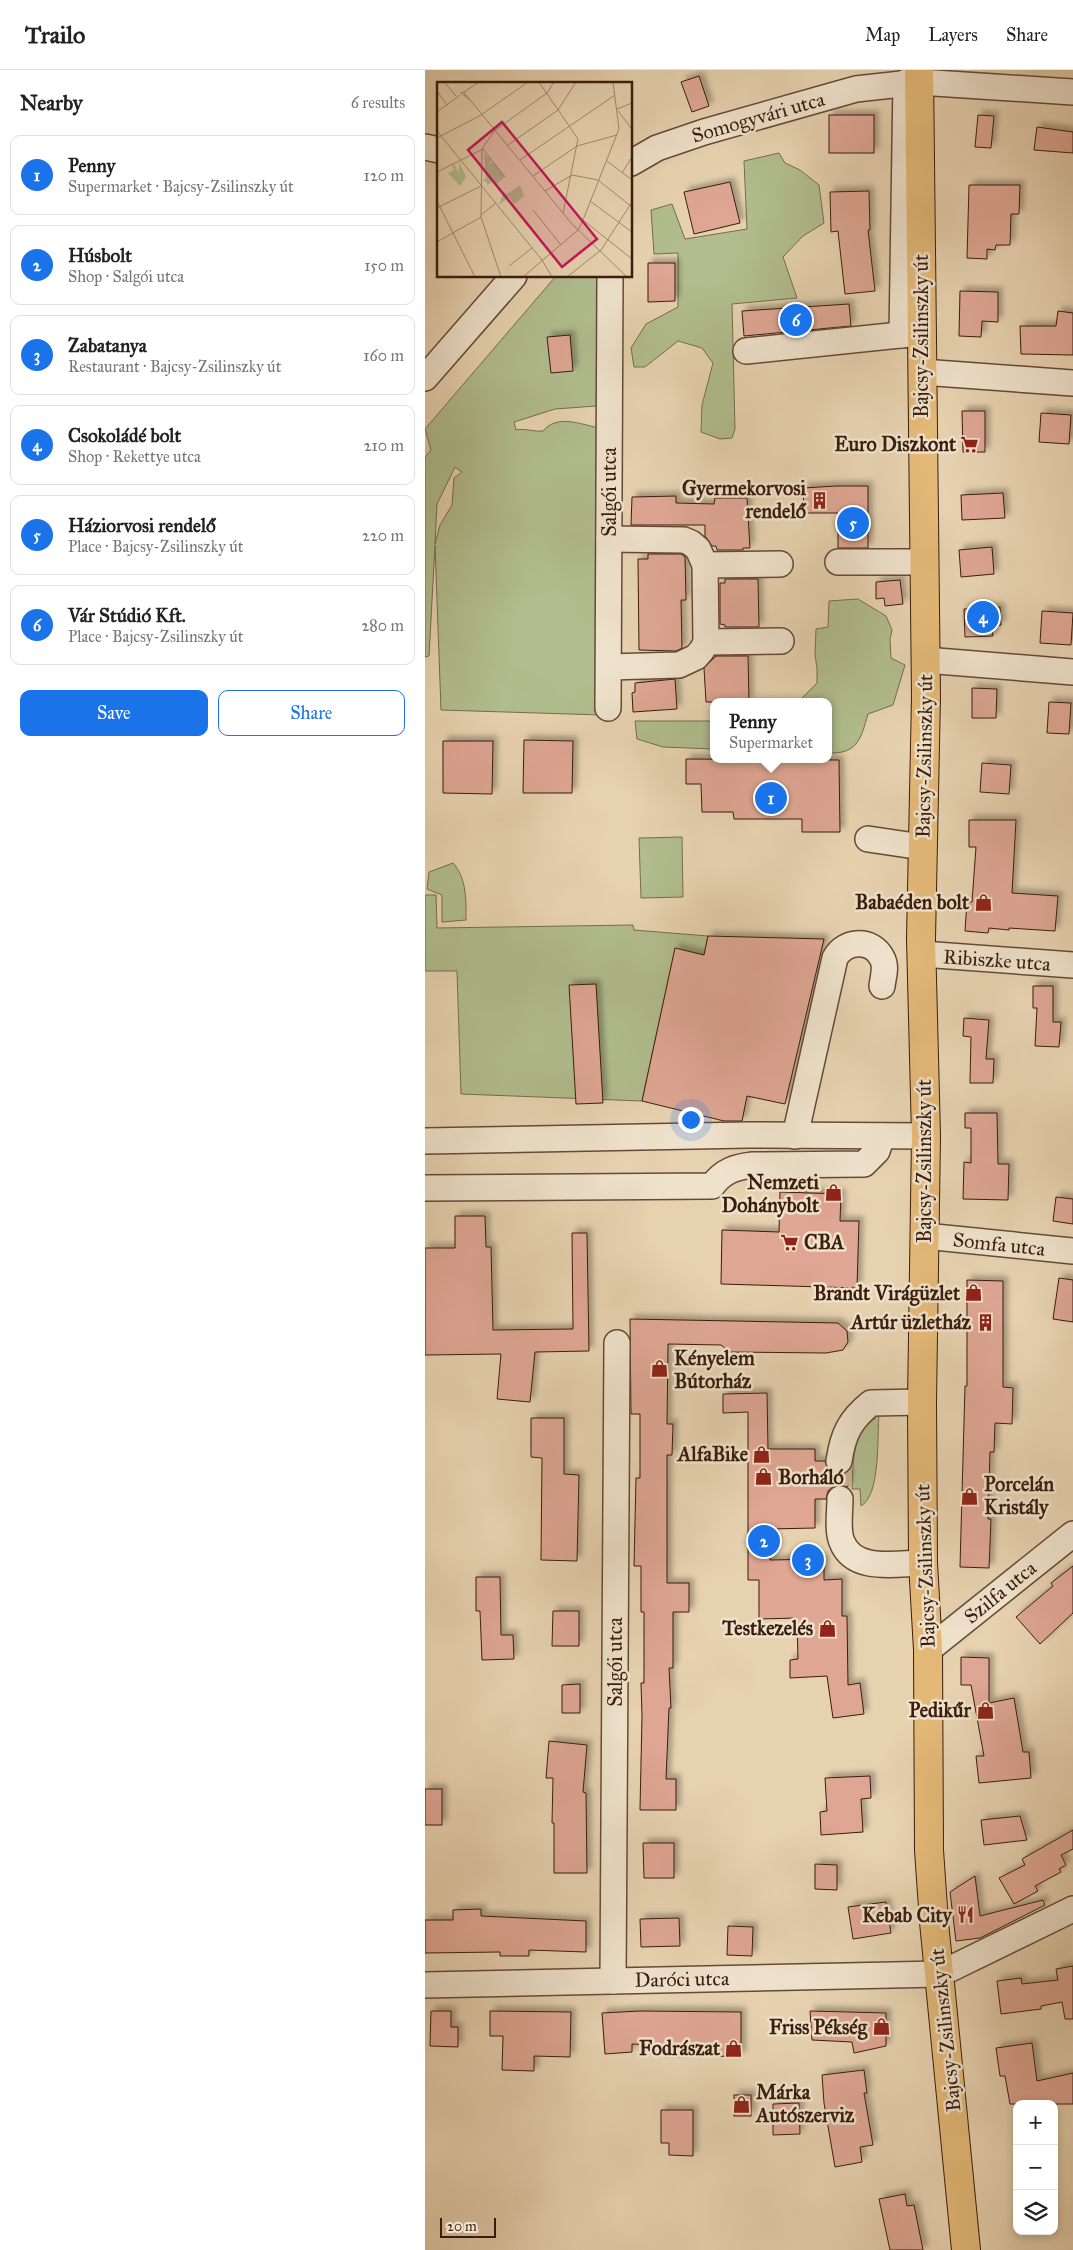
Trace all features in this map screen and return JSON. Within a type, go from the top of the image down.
[{"type":"main road","name":"Bajcsy-Zsilinszky út","points":[[915,78],[912,334],[922,372],[925,660],[922,954],[926,1136],[922,1402],[923,1563],[927,1650],[929,1850],[966,2250]]},
{"type":"street","name":"Somogyvári utca","points":[[633,162],[657,148],[704,132],[856,89],[915,78],[1073,92]]},
{"type":"street","points":[[425,378],[512,278]]},
{"type":"street","name":"Salgói utca","points":[[608,708],[610,278]]},
{"type":"street","points":[[746,352],[912,334]]},
{"type":"street","points":[[922,372],[1073,382]]},
{"type":"street","points":[[609,539],[684,540],[697,549],[705,565],[706,642],[696,658],[679,665],[609,666]]},
{"type":"street","points":[[838,562],[923,562]]},
{"type":"street","points":[[705,565],[780,564]]},
{"type":"street","points":[[706,642],[781,641]]},
{"type":"street","points":[[925,660],[1073,672]]},
{"type":"street","points":[[868,839],[922,847]]},
{"type":"street","points":[[795,1136],[835,958],[838,952],[846,945],[856,944],[868,945],[877,951],[883,960],[885,968],[882,986]]},
{"type":"street","name":"Ribiszke utca","points":[[922,954],[1073,965]]},
{"type":"street","points":[[425,1188],[713,1186],[718,1178],[737,1167],[753,1165],[864,1164],[877,1151],[882,1136]]},
{"type":"street","points":[[425,1141],[926,1136]]},
{"type":"street","name":"Somfa utca","points":[[925,1236],[1073,1251]]},
{"type":"street","name":"Salgói utca","points":[[613,1981],[617,1344]]},
{"type":"street","points":[[839,1461],[842,1441],[850,1425],[871,1403],[922,1402]]},
{"type":"street","points":[[840,1499],[841,1541],[853,1556],[868,1564],[923,1563]]},
{"type":"street","name":"Szilfa utca","points":[[927,1650],[1073,1534]]},
{"type":"street","points":[[940,1974],[1073,1909]]},
{"type":"street","name":"Daróci utca","points":[[425,1985],[940,1974]]},
{"type":"green space","points":[[779,153],[785,163],[800,170],[819,185],[824,223],[803,236],[783,257],[797,298],[732,304],[735,429],[732,438],[720,439],[701,432],[702,405],[713,363],[702,348],[678,341],[645,367],[634,367],[631,348],[646,324],[678,307],[678,253],[654,254],[651,210],[672,204],[685,239],[747,229],[744,161]]},
{"type":"green space","points":[[554,278],[600,278],[596,406],[555,409],[514,422],[516,430],[543,431],[555,423],[562,422],[599,428],[601,715],[441,710],[435,545],[429,656],[425,657],[425,457],[431,450],[425,429]],"holes":[[[455,467],[462,472],[454,478],[452,505],[440,525],[435,544],[437,504]]]},
{"type":"green space","points":[[858,599],[886,616],[892,630],[890,639],[891,658],[905,665],[893,705],[868,714],[857,743],[846,751],[839,753],[832,753],[832,698],[802,698],[817,683],[816,629],[828,627],[829,601]]},
{"type":"green space","points":[[635,721],[710,721],[710,749],[663,747],[637,739]]},
{"type":"green space","points":[[682,837],[683,897],[641,898],[639,838]]},
{"type":"green space","points":[[453,863],[458,869],[463,883],[466,897],[466,920],[442,922],[442,895],[427,889],[429,872]]},
{"type":"green space","points":[[425,895],[436,895],[437,928],[633,925],[634,930],[708,936],[704,955],[675,949],[642,1101],[461,1094],[457,971],[425,971]]},
{"type":"green space","points":[[879,1414],[875,1478],[867,1500],[861,1506],[860,1489],[852,1489],[856,1444],[867,1419],[875,1419],[875,1415]]},
{"type":"building","points":[[699,76],[709,106],[692,112],[681,82]]},
{"type":"building","points":[[829,115],[874,115],[874,153],[829,153]]},
{"type":"building","points":[[978,115],[994,116],[991,148],[975,147]]},
{"type":"building","points":[[1037,127],[1073,132],[1073,153],[1034,150]]},
{"type":"building","points":[[730,182],[740,223],[694,234],[684,192]]},
{"type":"building","points":[[969,185],[1020,185],[1019,214],[1011,214],[1010,245],[996,245],[995,250],[987,249],[987,259],[967,258]]},
{"type":"building","points":[[869,191],[870,230],[868,230],[875,291],[845,294],[838,231],[831,232],[830,192]]},
{"type":"building","points":[[648,263],[675,263],[675,301],[648,302]]},
{"type":"building","points":[[960,291],[998,292],[998,322],[982,321],[981,337],[959,336]]},
{"type":"building","points":[[849,304],[851,326],[744,336],[742,311]]},
{"type":"building","points":[[1058,311],[1073,313],[1073,355],[1021,354],[1020,326],[1056,326]]},
{"type":"building","points":[[570,335],[573,371],[551,373],[547,337]]},
{"type":"building","points":[[962,411],[985,411],[985,452],[963,452]]},
{"type":"building","points":[[1041,413],[1071,415],[1069,444],[1039,442]]},
{"type":"building","points":[[868,486],[868,548],[838,548],[838,513],[804,513],[803,488]]},
{"type":"building","points":[[1003,493],[1005,518],[962,520],[961,495]]},
{"type":"building","points":[[676,496],[676,503],[714,504],[715,498],[747,498],[750,548],[743,548],[743,550],[717,550],[716,546],[712,546],[705,536],[705,525],[631,525],[632,497]]},
{"type":"building","points":[[992,547],[994,574],[961,577],[959,550]]},
{"type":"building","points":[[648,554],[681,554],[685,557],[686,600],[681,600],[682,648],[676,651],[639,650],[638,559],[648,559]]},
{"type":"building","points":[[725,579],[758,579],[759,627],[725,627],[725,625],[720,624],[720,583],[725,583]]},
{"type":"building","points":[[900,580],[903,604],[885,606],[884,598],[876,599],[876,582]]},
{"type":"building","points":[[1000,607],[1001,625],[992,626],[993,636],[965,637],[964,609]]},
{"type":"building","points":[[1042,611],[1073,613],[1071,645],[1040,643]]},
{"type":"building","points":[[716,656],[748,656],[749,698],[710,698],[710,702],[706,702],[704,668]]},
{"type":"building","points":[[675,679],[677,709],[633,712],[632,693],[635,692],[635,683]]},
{"type":"building","points":[[972,688],[997,689],[996,718],[972,718]]},
{"type":"building","points":[[1049,702],[1071,703],[1069,734],[1047,733]]},
{"type":"building","points":[[524,740],[573,741],[572,793],[523,793]]},
{"type":"building","points":[[443,741],[493,741],[492,794],[443,793]]},
{"type":"building","points":[[686,759],[710,759],[710,763],[832,763],[832,760],[839,760],[840,832],[802,832],[802,819],[734,819],[733,812],[702,812],[701,784],[686,784]]},
{"type":"building","points":[[982,763],[1011,765],[1009,794],[980,792]]},
{"type":"building","points":[[969,820],[1016,820],[1012,893],[1058,896],[1055,931],[989,928],[988,933],[965,931],[967,902],[972,902],[976,847],[969,847]]},
{"type":"building","points":[[708,936],[824,939],[785,1104],[747,1096],[742,1121],[724,1121],[642,1101],[675,948],[704,955]]},
{"type":"building","points":[[596,984],[603,1103],[576,1104],[569,985]]},
{"type":"building","points":[[1033,986],[1053,986],[1053,1022],[1061,1022],[1059,1047],[1035,1046],[1037,1008],[1033,1008]]},
{"type":"building","points":[[964,1018],[989,1020],[986,1059],[994,1059],[993,1083],[970,1083],[971,1037],[963,1036]]},
{"type":"building","points":[[965,1113],[997,1113],[998,1164],[1009,1164],[1008,1200],[963,1199],[964,1162],[971,1163],[971,1128],[965,1128]]},
{"type":"building","name":"CBA","points":[[780,1192],[841,1194],[840,1221],[859,1221],[857,1288],[721,1284],[722,1230],[779,1232]]},
{"type":"building","points":[[1056,1197],[1073,1199],[1073,1224],[1053,1221]]},
{"type":"building","points":[[455,1216],[485,1216],[486,1247],[491,1247],[493,1330],[573,1329],[572,1233],[587,1233],[589,1351],[535,1352],[530,1402],[497,1399],[501,1354],[425,1355],[425,1248],[455,1248]]},
{"type":"building","points":[[1059,1278],[1073,1280],[1073,1322],[1053,1319]]},
{"type":"building","points":[[967,1280],[1003,1281],[1003,1387],[1013,1388],[1012,1424],[995,1423],[994,1452],[990,1452],[988,1519],[991,1519],[989,1568],[960,1567],[965,1386],[967,1386]]},
{"type":"building","points":[[630,1319],[838,1323],[847,1331],[848,1342],[843,1350],[826,1353],[730,1352],[721,1345],[668,1344],[667,1424],[673,1424],[672,1455],[667,1455],[667,1583],[689,1583],[689,1612],[673,1612],[673,1668],[669,1668],[671,1708],[669,1708],[666,1779],[676,1779],[676,1810],[640,1810],[641,1683],[644,1683],[644,1612],[641,1612],[641,1566],[634,1566],[636,1478],[640,1478],[640,1414],[631,1414]]},
{"type":"building","points":[[767,1393],[768,1449],[815,1449],[815,1461],[825,1461],[830,1472],[837,1475],[848,1472],[848,1487],[834,1486],[828,1491],[826,1499],[815,1499],[815,1528],[769,1529],[770,1560],[824,1559],[824,1580],[842,1579],[842,1616],[847,1616],[848,1685],[860,1683],[864,1714],[833,1718],[827,1676],[790,1678],[790,1660],[798,1659],[797,1618],[759,1619],[759,1580],[748,1580],[748,1412],[723,1413],[723,1394]]},
{"type":"building","points":[[531,1418],[564,1418],[564,1474],[579,1475],[577,1561],[541,1560],[542,1458],[531,1457]]},
{"type":"building","points":[[1073,1566],[1073,1613],[1040,1644],[1016,1617],[1053,1586],[1051,1583]]},
{"type":"building","points":[[476,1577],[500,1577],[501,1635],[513,1635],[514,1659],[482,1660],[480,1611],[476,1611]]},
{"type":"building","points":[[553,1611],[579,1611],[579,1646],[552,1646]]},
{"type":"building","points":[[961,1657],[989,1658],[989,1703],[1014,1698],[1023,1752],[1029,1752],[1031,1778],[979,1783],[976,1756],[984,1756],[971,1685],[961,1685]]},
{"type":"building","points":[[580,1684],[580,1713],[562,1713],[562,1685]]},
{"type":"building","points":[[549,1741],[587,1745],[583,1792],[586,1793],[587,1873],[554,1873],[553,1778],[546,1778]]},
{"type":"building","points":[[870,1776],[871,1798],[861,1799],[863,1832],[821,1835],[820,1812],[827,1811],[825,1778]]},
{"type":"building","points":[[425,1789],[442,1789],[442,1825],[425,1825]]},
{"type":"building","points":[[1020,1816],[1027,1840],[984,1845],[981,1820]]},
{"type":"building","points":[[1073,1830],[1073,1849],[1061,1855],[1066,1865],[1059,1869],[1061,1872],[1035,1886],[1038,1891],[1014,1904],[999,1878],[1025,1865],[1022,1859]]},
{"type":"building","points":[[643,1843],[674,1843],[674,1878],[644,1878]]},
{"type":"building","points":[[815,1864],[837,1865],[837,1890],[815,1889]]},
{"type":"building","points":[[975,1876],[980,1916],[1043,1900],[1045,1905],[980,1938],[956,1941],[950,1892]]},
{"type":"building","points":[[886,1902],[891,1933],[853,1939],[848,1907]]},
{"type":"building","points":[[481,1909],[481,1916],[586,1921],[586,1952],[529,1950],[529,1956],[500,1956],[500,1952],[425,1953],[425,1920],[453,1920],[453,1910]]},
{"type":"building","points":[[679,1918],[680,1946],[641,1947],[640,1919]]},
{"type":"building","points":[[728,1926],[753,1927],[752,1956],[727,1955]]},
{"type":"building","points":[[1073,1966],[1073,2019],[1065,2019],[1062,2002],[1041,2006],[1041,2009],[1001,2014],[997,1981],[1021,1978],[1022,1984],[1058,1980],[1056,1969]]},
{"type":"building","points":[[431,2011],[451,2011],[451,2027],[458,2027],[458,2047],[430,2046]]},
{"type":"building","points":[[490,2011],[571,2012],[570,2057],[534,2056],[534,2071],[502,2070],[503,2036],[490,2036]]},
{"type":"building","points":[[640,2011],[741,2012],[741,2056],[664,2057],[664,2045],[632,2044],[632,2052],[605,2054],[602,2013]]},
{"type":"building","points":[[810,2011],[886,2013],[886,2046],[854,2053],[852,2042],[812,2040]]},
{"type":"building","points":[[1032,2043],[1037,2081],[1073,2073],[1073,2104],[1058,2104],[1058,2100],[1013,2100],[1013,2104],[1010,2104],[1005,2076],[1000,2076],[996,2048]]},
{"type":"building","points":[[864,2070],[867,2093],[864,2093],[873,2145],[860,2147],[862,2162],[835,2167],[824,2103],[822,2075]]},
{"type":"building","points":[[734,2095],[751,2095],[751,2116],[734,2116]]},
{"type":"building","points":[[799,2103],[800,2134],[773,2135],[773,2104]]},
{"type":"building","points":[[661,2110],[693,2110],[693,2156],[669,2155],[669,2143],[661,2143]]},
{"type":"building","points":[[905,2194],[907,2206],[914,2205],[923,2250],[890,2250],[879,2199]]},
{"type":"tunnel","points":[[839,1461],[840,1499]]},
{"type":"place","name":"Vár Stúdió Kft.","points":[[796,320]]},
{"type":"place","name":"Euro Diszkont","points":[[970,444]]},
{"type":"place","name":"Gyermekorvosi rendelő","points":[[820,500]]},
{"type":"place","name":"Háziorvosi rendelő","points":[[853,523]]},
{"type":"place","name":"Csokoládé bolt","points":[[983,617]]},
{"type":"place","name":"Penny","points":[[771,798]]},
{"type":"place","name":"Babaéden bolt","points":[[983,902]]},
{"type":"place","name":"Nemzeti Dohánybolt","points":[[833,1193]]},
{"type":"place","name":"CBA","points":[[790,1242]]},
{"type":"place","name":"Brandt Virágüzlet","points":[[974,1293]]},
{"type":"place","name":"Artúr üzletház","points":[[985,1322]]},
{"type":"place","name":"Kényelem Bútorház","points":[[660,1369]]},
{"type":"place","name":"AlfaBike","points":[[762,1454]]},
{"type":"place","name":"Borháló","points":[[764,1477]]},
{"type":"place","name":"Porcelán Kristály","points":[[970,1496]]},
{"type":"place","name":"Húsbolt","points":[[764,1541]]},
{"type":"place","name":"Zabatanya","points":[[808,1560]]},
{"type":"place","name":"Testkezelés","points":[[827,1628]]},
{"type":"place","name":"Pedikűr","points":[[985,1710]]},
{"type":"place","name":"Kebab City","points":[[966,1915]]},
{"type":"place","name":"Friss Pékség","points":[[881,2027]]},
{"type":"place","name":"Fodrászat","points":[[734,2048]]},
{"type":"place","name":"Márka Autószerviz","points":[[742,2104]]}]
